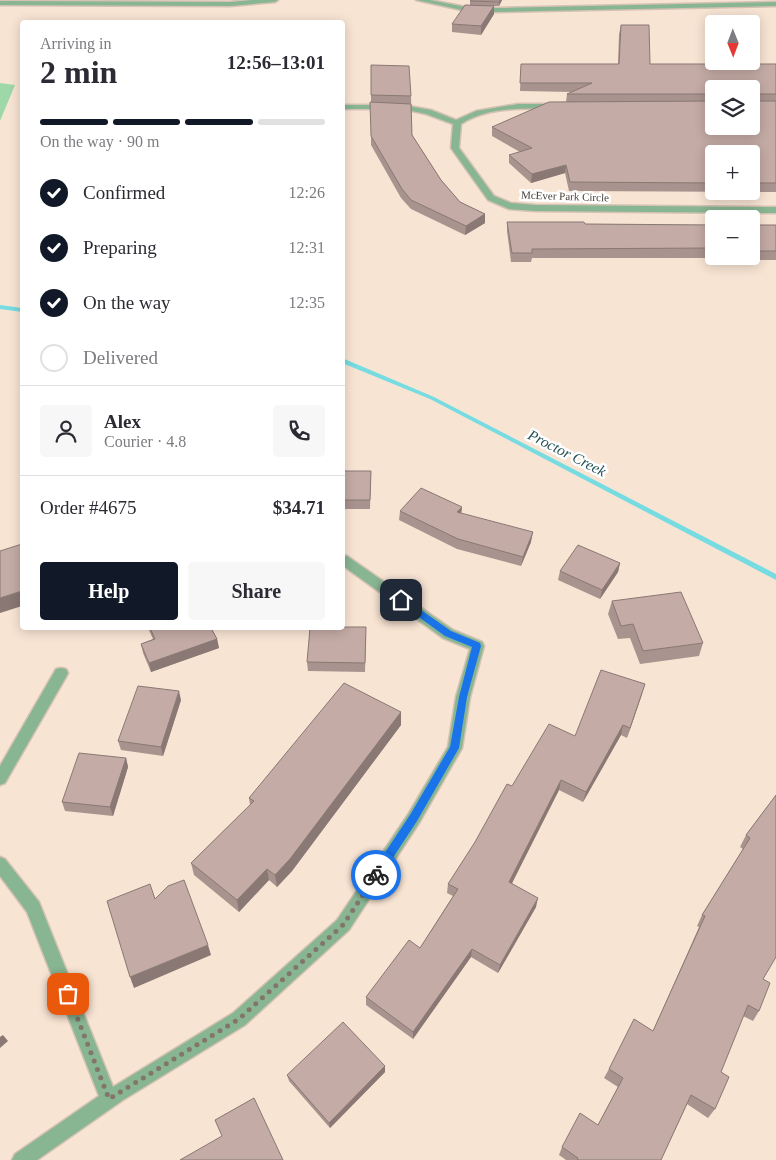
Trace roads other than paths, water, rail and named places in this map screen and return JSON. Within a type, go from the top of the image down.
[{"type":"street","points":[[0,3],[230,4],[275,0]]},
{"type":"street","points":[[420,0],[466,9],[496,10],[776,4]]},
{"type":"street","points":[[345,106],[403,107],[428,112],[458,123],[465,117],[509,107],[563,106]]},
{"type":"street","name":"McEver Park Circle","points":[[458,123],[455,148],[491,198],[509,206],[535,208],[776,210]]},
{"type":"street","points":[[22,1160],[109,1099],[239,1019],[343,925],[414,818],[455,748],[463,697],[477,646],[448,634],[345,560]]},
{"type":"street","points":[[0,779],[61,673]]},
{"type":"street","points":[[0,864],[33,907],[109,1099]]},
{"type":"waterway","name":"Proctor Creek","points":[[0,307],[20,310]]},
{"type":"waterway","name":"Proctor Creek","points":[[345,361],[432,398],[776,577]]}]
